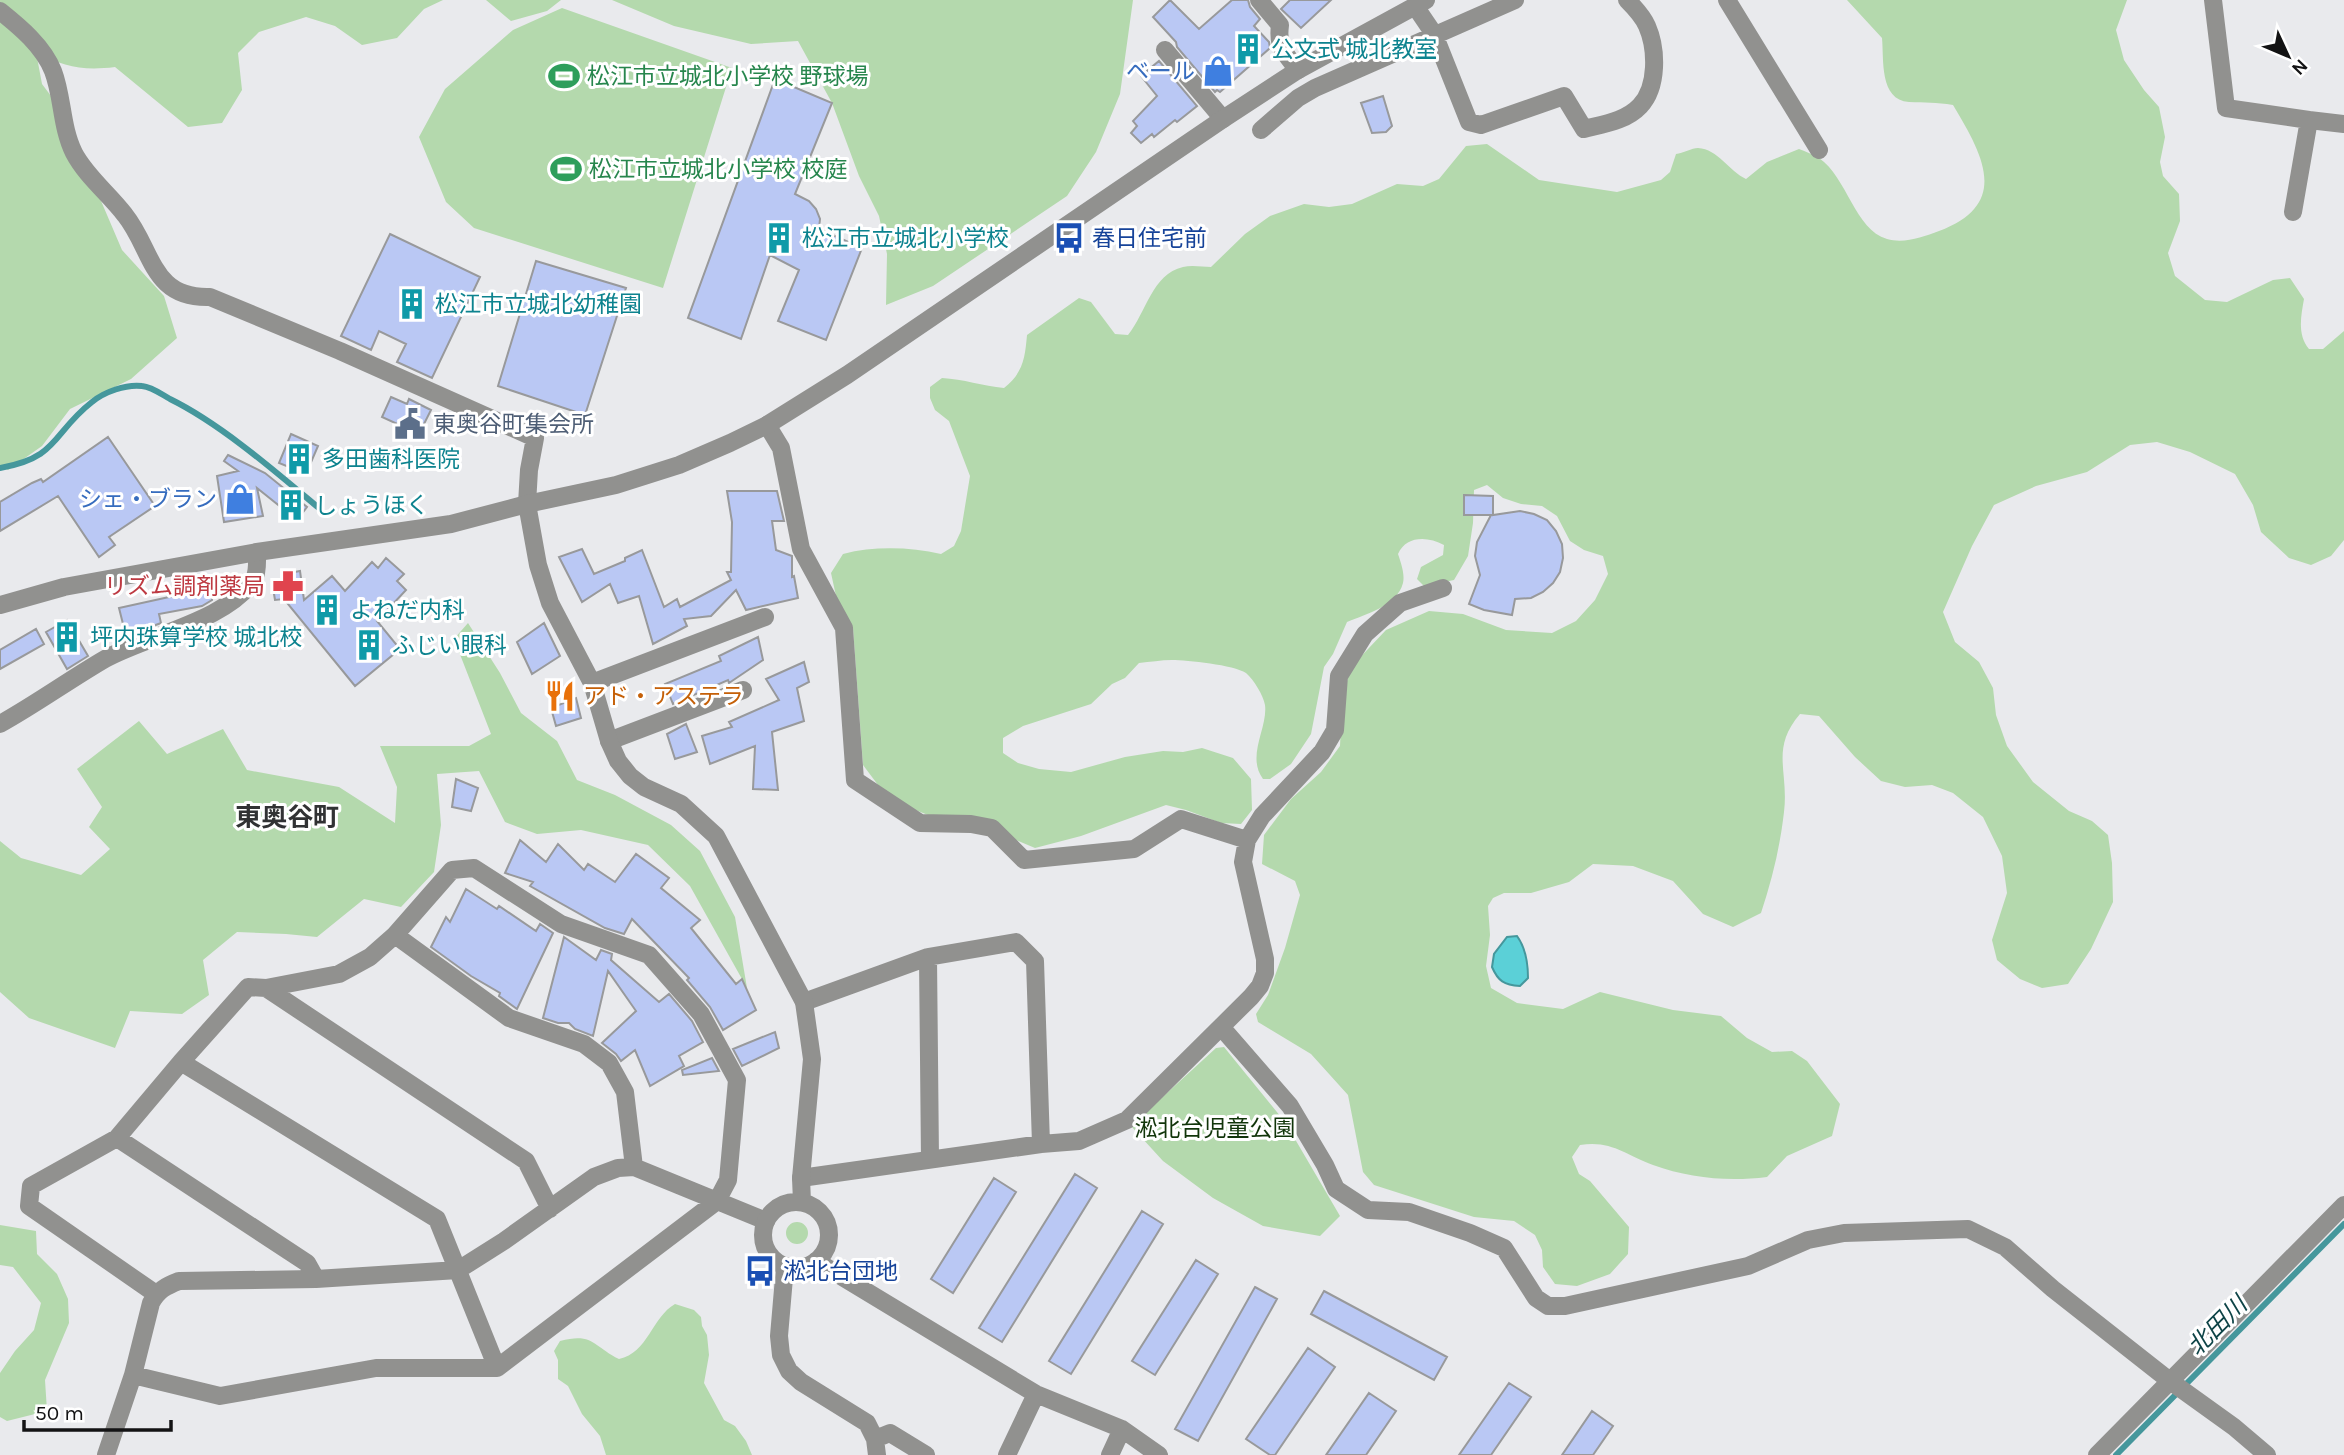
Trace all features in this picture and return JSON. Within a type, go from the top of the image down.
[{"type":"street","points":[[1259,0],[1280,25],[1278,41],[1298,70]]},
{"type":"street","points":[[1261,130],[1298,98],[1315,88],[1514,0]]},
{"type":"street","points":[[0,605],[64,587],[257,552],[450,524],[616,485],[679,465],[767,425],[941,312],[1298,70],[1420,3],[1469,122],[1480,125],[1564,96],[1584,129],[1623,119],[1639,107],[1647,96],[1655,60],[1647,26],[1627,0]]},
{"type":"street","points":[[1727,0],[1819,150]]},
{"type":"street","points":[[2213,0],[2226,108],[2344,124]]},
{"type":"street","points":[[0,11],[27,35],[47,60],[53,72],[59,104],[75,153],[127,216],[161,278],[177,292],[196,298],[210,297],[340,351],[535,438],[529,470],[527,504],[538,565],[550,603],[592,683],[609,741],[618,761],[630,776],[644,787],[681,804],[716,836],[804,1002],[812,1059],[802,1202]]},
{"type":"street","points":[[1165,50],[1223,119]]},
{"type":"street","points":[[2293,212],[2309,120]]},
{"type":"street","points":[[767,425],[781,448],[801,549],[844,628],[855,780],[920,823],[971,824],[992,828],[1024,860],[1134,849],[1181,819],[1247,840]]},
{"type":"street","points":[[0,724],[34,706],[106,659],[184,627],[241,594],[256,577],[257,552]]},
{"type":"street","points":[[802,1178],[1079,1141],[1127,1120],[1222,1028],[1260,986],[1265,973],[1265,959],[1243,862],[1247,840],[1262,816],[1322,752],[1335,730],[1339,676],[1365,634],[1401,603],[1443,588]]},
{"type":"street","points":[[592,683],[765,617]]},
{"type":"street","points":[[609,741],[743,690]]},
{"type":"street","points":[[133,1375],[220,1396],[376,1368],[497,1368],[718,1201],[728,1180],[737,1080],[701,1014],[649,955],[561,924],[474,868],[452,870],[395,935],[370,957],[339,974],[266,988],[248,987],[117,1138],[31,1186],[29,1206],[156,1294]]},
{"type":"street","points":[[395,935],[509,1017],[584,1044],[609,1063],[625,1092],[635,1167]]},
{"type":"street","points":[[804,1002],[928,957],[1016,942],[1035,961],[1041,1144]]},
{"type":"street","points":[[928,957],[930,1159]]},
{"type":"street","points":[[266,988],[526,1161],[550,1209]]},
{"type":"street","points":[[1222,1028],[1290,1106],[1336,1189],[1368,1210],[1409,1212],[1504,1248],[1532,1293],[1548,1306],[1565,1306],[1748,1266],[1808,1240],[1844,1233],[1968,1229],[2005,1247],[2053,1289],[2267,1455]]},
{"type":"street","points":[[181,1062],[436,1219],[497,1368]]},
{"type":"street","points":[[117,1138],[307,1263],[316,1279]]},
{"type":"street","points":[[106,1455],[133,1375],[151,1303],[156,1294],[166,1286],[179,1281],[316,1279],[458,1270],[594,1177],[618,1168],[635,1167],[766,1221]]},
{"type":"street","points":[[802,1202],[821,1213],[826,1222],[828,1243],[816,1261],[806,1266],[785,1266],[768,1253],[764,1243],[766,1221],[780,1205],[802,1202]]},
{"type":"street","points":[[2097,1455],[2344,1205]]},
{"type":"street","points":[[816,1261],[1036,1394],[1122,1429],[1159,1455]]},
{"type":"street","points":[[785,1266],[779,1336],[781,1355],[789,1371],[867,1423],[876,1447],[890,1433],[926,1455]]},
{"type":"street","points":[[1007,1455],[1036,1394]]},
{"type":"street","points":[[1110,1455],[1122,1429]]},
{"type":"green space","points":[[0,0],[443,0],[424,9],[397,38],[362,45],[335,26],[306,17],[259,32],[238,53],[242,90],[222,123],[188,127],[115,67],[74,67],[36,52],[42,84],[63,112],[122,250],[164,296],[177,338],[131,379],[70,409],[42,446],[8,470],[0,465]]},
{"type":"green space","points":[[486,0],[561,0],[547,11],[511,21]]},
{"type":"green space","points":[[612,0],[1133,0],[1120,94],[1096,152],[1067,196],[933,286],[886,305],[887,254],[879,216],[859,176],[832,103],[798,41],[751,44],[674,26]]},
{"type":"green space","points":[[1847,0],[2127,0],[2116,30],[2124,60],[2159,107],[2165,137],[2160,162],[2163,176],[2179,194],[2180,221],[2168,253],[2175,276],[2205,300],[2227,302],[2273,280],[2290,278],[2304,299],[2301,332],[2309,349],[2323,349],[2344,331],[2344,540],[2331,556],[2311,565],[2289,558],[2261,532],[2253,505],[2235,474],[2190,452],[2157,442],[2130,445],[2087,472],[2036,486],[1994,505],[1972,546],[1943,612],[1955,642],[1979,662],[1993,688],[1996,715],[2007,746],[2033,782],[2069,811],[2092,821],[2108,835],[2113,902],[2091,949],[2068,984],[2042,988],[2020,979],[1997,960],[1992,940],[2007,893],[2002,856],[1983,817],[1953,793],[1932,785],[1905,787],[1881,781],[1855,757],[1819,716],[1800,714],[1786,738],[1783,750],[1785,797],[1782,825],[1761,913],[1733,927],[1703,914],[1673,881],[1633,866],[1593,864],[1569,882],[1531,893],[1504,893],[1493,898],[1488,906],[1490,935],[1486,966],[1491,988],[1517,1003],[1563,1009],[1600,992],[1673,1010],[1721,1016],[1747,1038],[1772,1052],[1792,1051],[1807,1061],[1840,1104],[1832,1136],[1787,1156],[1767,1177],[1723,1179],[1695,1176],[1653,1165],[1610,1146],[1580,1145],[1572,1157],[1579,1174],[1590,1181],[1629,1227],[1628,1254],[1610,1274],[1577,1286],[1555,1284],[1543,1267],[1542,1250],[1535,1235],[1514,1221],[1474,1217],[1374,1185],[1363,1172],[1348,1095],[1311,1054],[1258,1022],[1256,1014],[1268,995],[1300,895],[1295,881],[1262,864],[1264,835],[1291,799],[1321,772],[1340,746],[1342,704],[1350,668],[1386,630],[1429,611],[1463,614],[1506,630],[1552,633],[1576,621],[1595,600],[1608,574],[1603,556],[1584,550],[1570,541],[1557,516],[1542,506],[1521,504],[1503,498],[1487,485],[1474,490],[1468,556],[1454,580],[1424,586],[1417,579],[1421,567],[1443,555],[1444,545],[1418,539],[1402,548],[1398,554],[1403,580],[1400,591],[1380,608],[1347,622],[1324,667],[1311,734],[1291,764],[1270,779],[1263,779],[1258,770],[1257,752],[1265,714],[1260,692],[1246,673],[1210,664],[1172,660],[1139,663],[1125,678],[1112,684],[1091,704],[1023,726],[1003,738],[1003,753],[1018,763],[1039,769],[1071,772],[1125,757],[1163,751],[1183,752],[1202,748],[1233,758],[1251,779],[1252,810],[1241,824],[1221,823],[1166,805],[1081,836],[1035,848],[1011,838],[990,819],[933,817],[908,807],[878,785],[863,765],[853,628],[836,596],[831,573],[843,554],[892,548],[941,554],[954,546],[961,531],[970,476],[949,421],[935,410],[930,398],[930,387],[942,378],[1004,388],[1015,377],[1022,364],[1027,335],[1079,298],[1091,302],[1115,334],[1128,335],[1164,277],[1183,267],[1211,267],[1245,234],[1270,216],[1304,204],[1329,207],[1352,204],[1397,184],[1423,186],[1439,179],[1466,146],[1487,144],[1539,180],[1617,192],[1661,180],[1670,172],[1676,154],[1693,149],[1712,152],[1746,179],[1767,162],[1799,149],[1817,157],[1829,167],[1867,225],[1876,234],[1887,239],[1900,241],[1920,237],[1962,220],[1976,207],[1983,192],[1981,160],[1974,142],[1953,105],[1909,102],[1899,100],[1892,94],[1885,77],[1882,38]]},
{"type":"green space","name":"松江市立城北小学校 校庭","points":[[562,8],[732,68],[663,288],[474,228],[446,202],[419,137],[445,89],[513,30]]},
{"type":"green space","points":[[468,623],[500,673],[521,713],[557,741],[577,780],[615,795],[671,825],[700,851],[735,917],[747,988],[690,886],[648,845],[581,830],[537,834],[505,822],[479,771],[437,774],[441,825],[434,872],[401,907],[364,899],[317,937],[237,932],[203,960],[209,995],[182,1014],[130,1011],[115,1048],[29,1018],[0,992],[0,841],[21,858],[81,875],[110,849],[89,827],[102,807],[77,769],[139,721],[167,754],[223,729],[247,770],[339,787],[395,823],[397,787],[380,746],[469,746],[491,734],[454,639]]},
{"type":"green space","name":"淞北台児童公園","points":[[1224,1047],[1285,1122],[1340,1216],[1320,1236],[1263,1226],[1213,1198],[1163,1161],[1131,1126],[1216,1048]]},
{"type":"green space","points":[[797,1222],[807,1229],[808,1233],[801,1243],[797,1244],[787,1237],[786,1233],[793,1223]]},
{"type":"green space","points":[[0,1225],[36,1231],[37,1254],[57,1274],[68,1299],[69,1323],[45,1380],[47,1411],[7,1421],[0,1417],[0,1373],[34,1330],[41,1303],[13,1267],[0,1265]]},
{"type":"green space","points":[[675,1304],[694,1310],[701,1317],[707,1335],[709,1355],[704,1383],[724,1420],[735,1426],[752,1455],[606,1455],[600,1436],[582,1414],[568,1386],[558,1379],[558,1360],[554,1351],[560,1341],[586,1339],[619,1359],[637,1350],[661,1317]]},
{"type":"water","points":[[1517,936],[1524,950],[1528,973],[1528,978],[1520,986],[1502,981],[1492,967],[1494,954],[1507,937]]},
{"type":"building","points":[[1170,0],[1199,29],[1232,0],[1248,0],[1260,19],[1254,26],[1269,42],[1270,48],[1220,92],[1215,92],[1153,17]]},
{"type":"building","points":[[1290,0],[1331,0],[1301,28],[1281,9]]},
{"type":"building","points":[[1159,61],[1197,106],[1177,122],[1175,120],[1154,137],[1152,134],[1141,143],[1131,133],[1137,126],[1133,121],[1157,96],[1141,76]]},
{"type":"building","name":"松江市立城北小学校","points":[[775,79],[832,103],[795,194],[809,201],[816,209],[820,219],[819,229],[862,248],[826,340],[778,321],[799,270],[770,255],[741,339],[688,318]]},
{"type":"building","points":[[1383,96],[1392,126],[1386,132],[1372,133],[1361,103]]},
{"type":"building","name":"松江市立城北幼稚園","points":[[390,234],[480,277],[432,378],[397,362],[406,344],[379,331],[371,350],[341,336]]},
{"type":"building","points":[[536,261],[626,288],[585,415],[498,386]]},
{"type":"building","name":"東奥谷町集会所","points":[[391,397],[407,404],[409,399],[431,410],[419,434],[382,417]]},
{"type":"building","name":"多田歯科医院","points":[[291,434],[318,446],[306,474],[279,463]]},
{"type":"building","points":[[108,437],[155,506],[109,537],[115,545],[99,557],[58,496],[0,531],[0,502],[32,483],[41,479],[43,482]]},
{"type":"building","name":"シェ・ブラン","points":[[228,455],[265,473],[307,507],[297,520],[257,488],[263,516],[224,522],[217,476],[238,471],[224,461]]},
{"type":"building","points":[[727,491],[777,491],[784,521],[772,521],[776,550],[792,556],[792,577],[794,576],[798,598],[746,610],[736,590],[711,616],[684,619],[687,626],[653,644],[639,596],[618,603],[610,584],[582,602],[559,557],[582,549],[594,574],[625,561],[625,558],[642,550],[664,607],[677,599],[680,607],[731,580],[727,572],[731,572],[732,522]]},
{"type":"building","points":[[1464,495],[1493,496],[1493,515],[1520,511],[1547,520],[1562,544],[1560,572],[1553,583],[1531,598],[1515,599],[1512,615],[1469,604],[1480,575],[1475,556],[1477,542],[1491,515],[1464,515]]},
{"type":"building","points":[[386,558],[404,574],[397,581],[406,590],[377,621],[400,649],[355,686],[284,599],[275,600],[272,582],[286,580],[284,574],[300,571],[304,600],[332,576],[345,591],[372,562],[378,568]]},
{"type":"building","points":[[210,588],[212,600],[202,606],[159,614],[161,623],[126,636],[119,608]]},
{"type":"building","name":"坪内珠算学校 城北校","points":[[67,620],[88,656],[67,669],[46,632]]},
{"type":"building","points":[[544,623],[560,656],[532,674],[517,642]]},
{"type":"building","points":[[36,629],[44,644],[0,669],[0,650]]},
{"type":"building","points":[[758,637],[763,660],[729,683],[728,680],[673,704],[665,684],[721,661],[719,656]]},
{"type":"building","points":[[804,662],[809,682],[797,688],[804,721],[772,732],[778,790],[753,789],[755,746],[710,764],[702,736],[732,727],[729,722],[779,700],[766,679]]},
{"type":"building","points":[[576,698],[581,718],[556,726],[551,708]]},
{"type":"building","points":[[686,724],[697,752],[675,759],[667,734]]},
{"type":"building","points":[[456,779],[478,788],[471,811],[452,807]]},
{"type":"building","points":[[520,840],[546,862],[558,844],[584,870],[588,864],[615,882],[636,854],[669,878],[661,888],[700,920],[691,928],[736,984],[742,979],[756,1010],[723,1030],[710,1007],[687,980],[689,978],[632,919],[624,934],[605,928],[530,886],[533,882],[505,873]]},
{"type":"building","points":[[466,889],[497,909],[499,906],[536,931],[540,924],[553,933],[517,1009],[499,996],[500,993],[431,947],[446,917],[450,922]]},
{"type":"building","points":[[564,937],[596,960],[601,950],[612,954],[611,960],[659,1002],[669,994],[692,1021],[703,1042],[679,1056],[684,1066],[650,1086],[635,1050],[621,1061],[602,1043],[636,1011],[608,971],[593,1036],[575,1029],[569,1023],[543,1018]]},
{"type":"building","points":[[775,1032],[779,1048],[742,1066],[733,1049]]},
{"type":"building","points":[[712,1058],[719,1071],[683,1075],[682,1070]]},
{"type":"building","points":[[1075,1174],[1097,1188],[1002,1342],[979,1328]]},
{"type":"building","points":[[994,1178],[1016,1192],[953,1293],[931,1279]]},
{"type":"building","points":[[1142,1211],[1163,1224],[1071,1374],[1049,1361]]},
{"type":"building","points":[[1196,1260],[1218,1274],[1155,1375],[1132,1361]]},
{"type":"building","points":[[1255,1287],[1277,1299],[1198,1441],[1175,1429]]},
{"type":"building","points":[[1324,1291],[1447,1357],[1434,1380],[1311,1314]]},
{"type":"building","points":[[1308,1348],[1335,1367],[1275,1455],[1270,1455],[1246,1439]]},
{"type":"building","points":[[1509,1383],[1531,1397],[1491,1455],[1459,1455]]},
{"type":"building","points":[[1369,1393],[1396,1411],[1366,1455],[1326,1455]]},
{"type":"building","points":[[1592,1411],[1613,1426],[1593,1455],[1562,1455]]},
{"type":"waterway","points":[[0,468],[19,464],[44,451],[79,413],[103,395],[122,388],[142,386],[156,391],[209,422],[248,449],[320,509]]},
{"type":"waterway","name":"北田川","points":[[2116,1455],[2344,1224]]},
{"type":"place","name":"公文式 城北教室","points":[[1248,49]]},
{"type":"place","name":"ベール","points":[[1218,71]]},
{"type":"place","name":"松江市立城北小学校 野球場","points":[[564,76]]},
{"type":"place","name":"松江市立城北小学校 校庭","points":[[566,169]]},
{"type":"place","name":"松江市立城北小学校","points":[[779,238]]},
{"type":"place","name":"春日住宅前","points":[[1069,238]]},
{"type":"place","name":"松江市立城北幼稚園","points":[[412,304]]},
{"type":"place","name":"東奥谷町集会所","points":[[410,424]]},
{"type":"place","name":"多田歯科医院","points":[[299,459]]},
{"type":"place","name":"シェ・ブラン","points":[[240,499]]},
{"type":"place","name":"しょうほく","points":[[291,505]]},
{"type":"place","name":"リズム調剤薬局","points":[[288,586]]},
{"type":"place","name":"よねだ内科","points":[[327,610]]},
{"type":"place","name":"坪内珠算学校 城北校","points":[[67,637]]},
{"type":"place","name":"ふじい眼科","points":[[369,645]]},
{"type":"place","name":"アド・アステラ","points":[[560,696]]},
{"type":"place","name":"淞北台団地","points":[[760,1271]]},
{"type":"district","name":"東奥谷町","points":[[287,817]]}]
